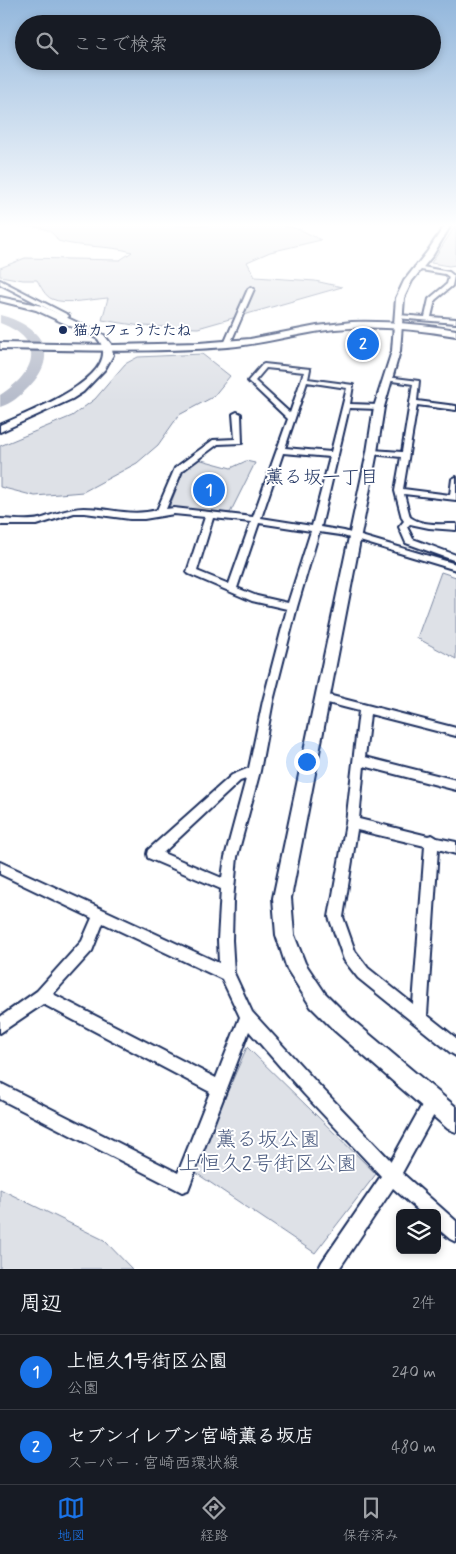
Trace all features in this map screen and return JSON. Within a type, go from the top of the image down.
[{"type":"main road","points":[[0,346],[227,344],[348,325],[398,321],[456,333]]},
{"type":"street","points":[[4,284],[32,300],[60,312],[66,316],[63,319]]},
{"type":"street","points":[[406,284],[400,298],[396,351],[379,407],[324,698],[282,898],[285,935],[297,969],[318,1000],[342,1024],[456,1121]]},
{"type":"street","points":[[428,318],[432,299],[453,286]]},
{"type":"street","points":[[227,344],[251,289]]},
{"type":"street","points":[[0,299],[38,308],[101,337],[108,346],[109,355],[102,367],[80,390],[58,403],[0,429]]},
{"type":"street","points":[[398,321],[428,318],[456,321]]},
{"type":"street","points":[[232,590],[282,450],[290,418],[308,370],[264,366],[251,381],[290,418]]},
{"type":"street","points":[[387,379],[417,382],[399,491],[400,501],[408,521]]},
{"type":"street","points":[[304,380],[351,386],[316,528],[292,607],[268,701],[254,770],[231,857],[227,886],[225,940],[227,974],[247,1017],[310,1088],[392,1175],[430,1209]]},
{"type":"street","points":[[414,403],[456,408]]},
{"type":"street","points":[[346,406],[379,407]]},
{"type":"street","points":[[161,512],[178,470],[216,442],[239,441],[237,414]]},
{"type":"street","points":[[282,450],[335,455]]},
{"type":"street","points":[[372,452],[406,455]]},
{"type":"street","points":[[399,491],[454,498],[456,479]]},
{"type":"street","points":[[0,522],[37,522],[73,511],[85,510],[130,516],[144,516],[161,512],[210,515],[316,528],[354,537],[456,567]]},
{"type":"street","points":[[210,515],[192,572],[255,600],[292,607]]},
{"type":"street","points":[[408,521],[456,527]]},
{"type":"street","points":[[408,521],[403,527],[409,541],[456,558]]},
{"type":"street","points":[[324,698],[456,732]]},
{"type":"street","points":[[364,709],[352,823],[336,917],[348,955],[363,973],[456,1048]]},
{"type":"street","points":[[358,760],[456,785]]},
{"type":"street","points":[[227,886],[153,854],[236,778],[254,770]]},
{"type":"street","points":[[352,823],[432,840],[456,848]]},
{"type":"street","points":[[419,1018],[432,840]]},
{"type":"street","points":[[0,868],[227,974]]},
{"type":"street","points":[[0,1026],[42,996],[87,946],[100,915]]},
{"type":"street","points":[[42,996],[220,1088]]},
{"type":"street","points":[[0,1091],[182,1184],[247,1017]]},
{"type":"street","points":[[330,1269],[328,1268],[392,1175],[433,1102]]},
{"type":"street","points":[[441,1220],[456,1233]]},
{"type":"green space","points":[[39,284],[329,284],[342,287],[198,328],[141,326],[102,320],[108,298],[64,302],[52,299],[43,291]]},
{"type":"green space","points":[[202,354],[230,376],[213,397],[179,415],[158,445],[137,463],[83,492],[35,496],[0,487],[0,446],[72,416],[95,399],[125,364],[138,357]]},
{"type":"green space","points":[[198,459],[231,468],[246,461],[255,463],[230,513],[169,508],[183,472]]},
{"type":"green space","points":[[441,572],[456,577],[456,659],[417,638]]},
{"type":"green space","name":"薫る坂公園 上恒久2号街区公園","points":[[247,1047],[376,1174],[315,1253],[193,1171]]},
{"type":"green space","points":[[0,1189],[104,1240],[132,1269],[0,1269]]},
{"type":"waterway","points":[[0,319],[25,330],[35,340],[39,351],[39,361],[35,371],[20,388],[0,402]]},
{"type":"place","name":"猫カフェうたたね","points":[[63,330]]},
{"type":"place","name":"セブンイレブン宮崎薫る坂店","points":[[363,344]]},
{"type":"place","name":"上恒久1号街区公園","points":[[209,490]]},
{"type":"district","name":"薫る坂一丁目","points":[[322,476]]}]
